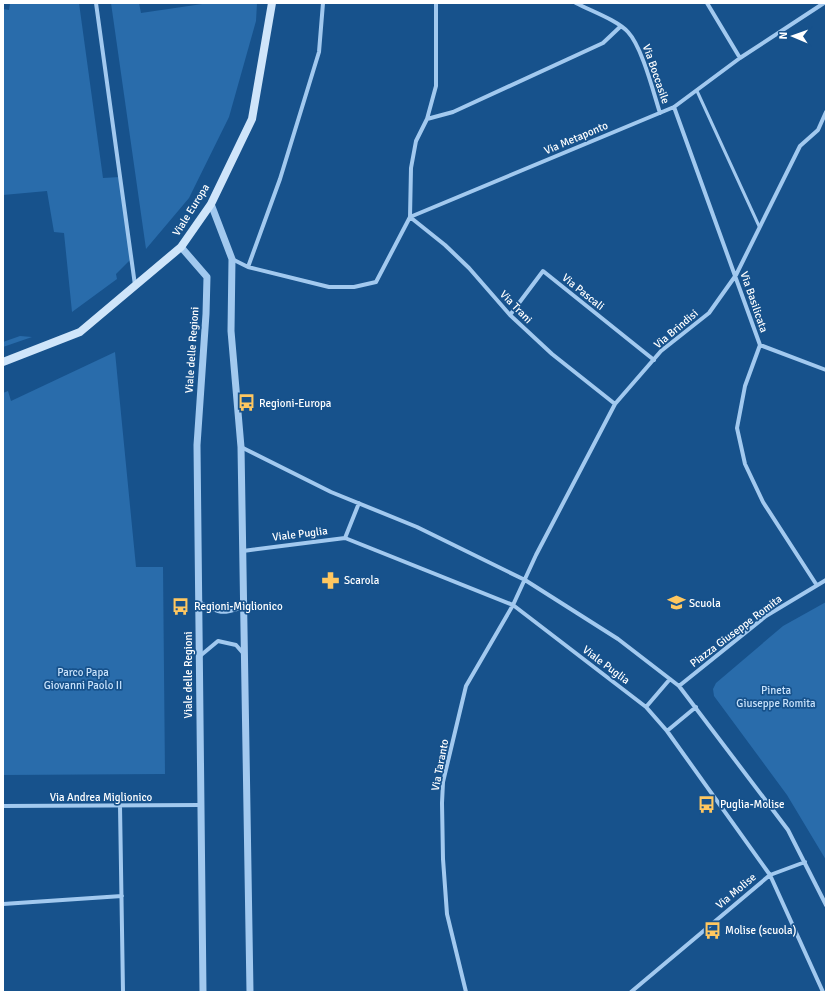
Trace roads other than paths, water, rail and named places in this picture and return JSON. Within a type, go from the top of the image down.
[{"type":"main road","name":"Viale Europa","points":[[3,362],[80,332],[181,247],[211,204],[252,118],[272,3]]},
{"type":"street","points":[[96,3],[135,286]]},
{"type":"street","points":[[248,267],[280,180],[319,52],[323,3]]},
{"type":"street","points":[[232,259],[248,267],[329,287],[354,287],[376,282],[410,217],[411,168],[416,141],[427,119],[436,86],[436,3]]},
{"type":"street","name":"Via Boccasile","points":[[576,3],[621,26],[628,32],[636,43],[660,113]]},
{"type":"street","points":[[707,3],[740,58]]},
{"type":"street","name":"Via Metaponto","points":[[410,217],[674,107],[740,58],[825,3]]},
{"type":"street","points":[[427,119],[453,112],[603,44],[621,26]]},
{"type":"street","name":"Via Basilicata","points":[[674,107],[736,275],[746,308],[760,345],[744,386],[737,428],[745,464],[763,502],[816,584]]},
{"type":"street","name":"Via Brindisi","points":[[525,580],[615,404],[662,351],[709,312],[736,275],[800,146],[818,130],[826,112]]},
{"type":"street","points":[[211,204],[232,259],[231,331],[241,447],[247,890],[250,992]]},
{"type":"street","name":"Via Trani","points":[[410,217],[445,245],[469,268],[510,315],[552,354],[615,404]]},
{"type":"street","name":"Viale delle Regioni","points":[[181,247],[207,278],[197,445],[203,992]]},
{"type":"street","name":"Via Pascali","points":[[510,315],[543,272],[654,360]]},
{"type":"street","points":[[760,345],[826,370]]},
{"type":"street","points":[[241,447],[331,492],[417,527],[525,580],[618,639],[679,686],[788,830],[826,905]]},
{"type":"street","points":[[345,538],[359,503]]},
{"type":"street","name":"Viale Puglia","points":[[243,551],[345,538],[513,605],[646,707],[667,731],[770,875],[823,992]]},
{"type":"street","name":"Via Taranto","points":[[466,992],[446,907],[443,860],[443,782],[466,686],[513,605],[525,580]]},
{"type":"street","name":"Piazza Giuseppe Romita","points":[[679,686],[766,616],[816,584],[826,580]]},
{"type":"street","points":[[198,601],[218,613],[230,612],[243,607]]},
{"type":"street","points":[[200,657],[218,641],[236,645],[245,655]]},
{"type":"street","points":[[646,707],[670,679]]},
{"type":"street","points":[[667,731],[696,707]]},
{"type":"street","name":"Via Andrea Miglionico","points":[[3,806],[200,805]]},
{"type":"street","points":[[120,806],[123,992]]},
{"type":"street","name":"Via Molise","points":[[631,992],[770,875],[805,862]]},
{"type":"street","points":[[3,904],[122,896]]},
{"type":"lane","points":[[697,90],[759,226]]},
{"type":"place","name":"Regioni-Europa","points":[[246,403]]},
{"type":"place","name":"Scarola","points":[[331,580]]},
{"type":"place","name":"Scuola","points":[[676,603]]},
{"type":"place","name":"Regioni-Miglionico","points":[[181,606]]},
{"type":"place","name":"Puglia-Molise","points":[[707,804]]},
{"type":"place","name":"Molise (scuola)","points":[[712,930]]},
{"type":"park label","name":"Parco Papa Giovanni Paolo II","points":[[83,678]]},
{"type":"park label","name":"Pineta Giuseppe Romita","points":[[776,696]]}]
